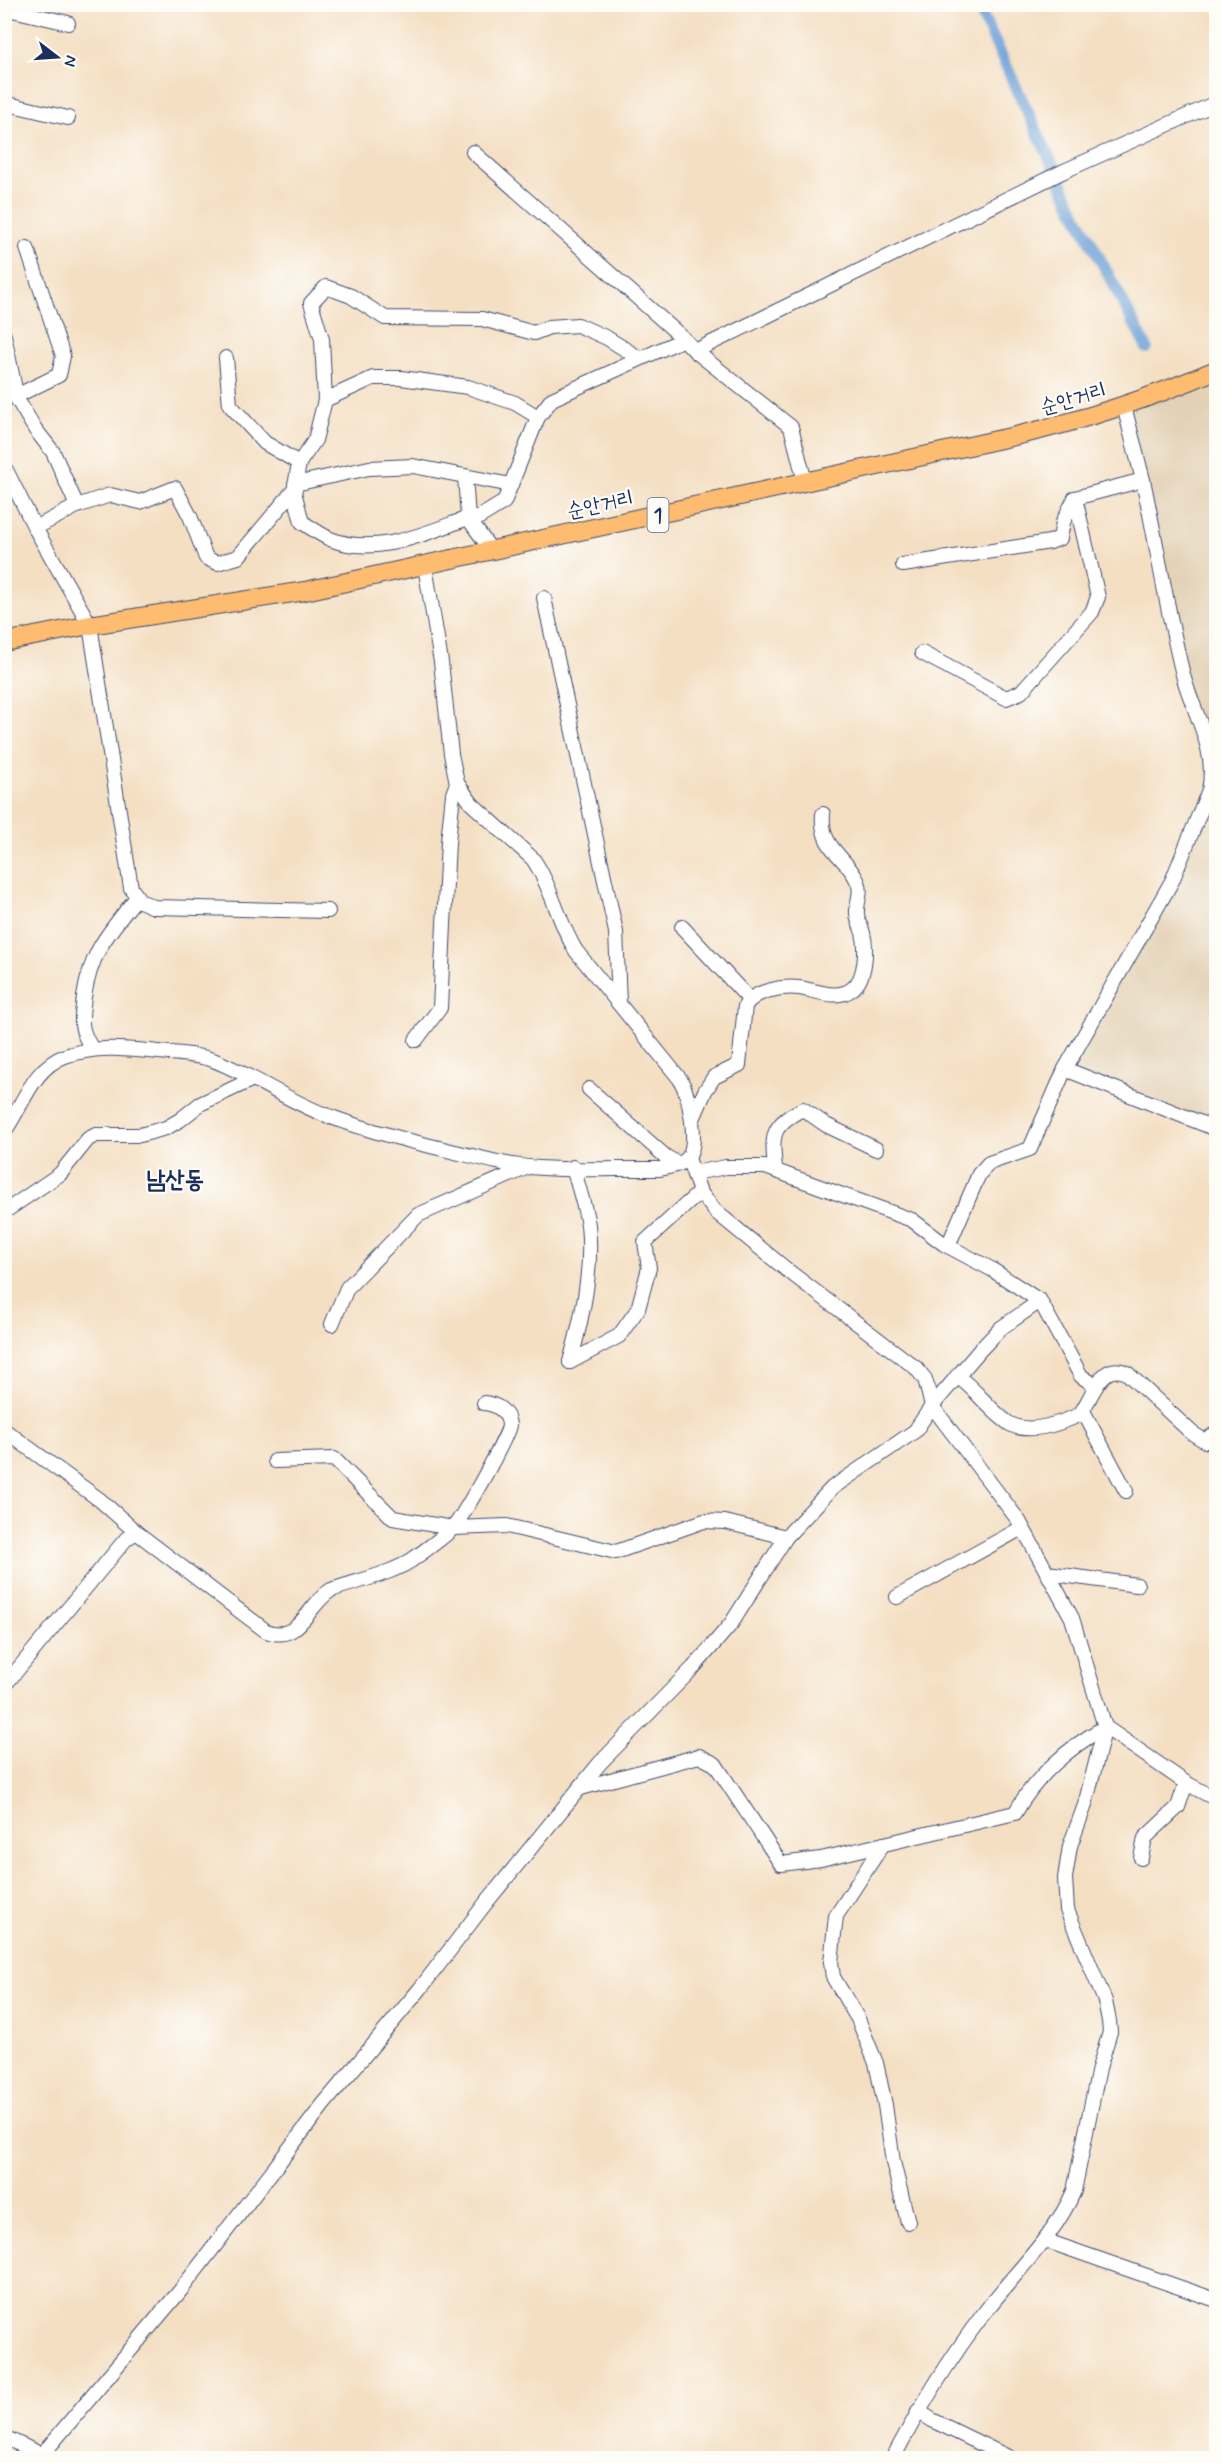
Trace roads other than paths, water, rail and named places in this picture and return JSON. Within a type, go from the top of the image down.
[{"type":"main road","name":"순안거리","points":[[4,642],[90,625],[305,591],[1060,426],[1124,406],[1216,370]]},
{"type":"main road","name":"순안거리","points":[[4,629],[44,622],[90,625]]},
{"type":"street","points":[[4,8],[68,22]]},
{"type":"street","points":[[4,103],[68,118]]},
{"type":"street","points":[[695,351],[1056,175],[1216,103]]},
{"type":"street","points":[[473,152],[695,351],[791,427],[805,482]]},
{"type":"street","points":[[16,396],[59,375],[63,356],[27,248]]},
{"type":"street","points":[[639,358],[607,338],[578,325],[549,327],[534,333],[482,319],[385,318],[351,296],[326,287],[311,303],[322,339],[325,400],[315,440],[299,463],[295,487],[302,522],[330,539],[356,546],[400,542],[468,518],[478,518],[504,502],[538,417],[552,399],[684,339]]},
{"type":"street","points":[[4,335],[16,396],[35,429],[53,452],[77,507]]},
{"type":"street","points":[[226,358],[230,405],[265,443],[299,463]]},
{"type":"street","points":[[325,400],[373,378],[400,378],[468,387],[515,403],[538,417]]},
{"type":"street","points":[[948,1246],[979,1174],[989,1163],[1030,1149],[1065,1069],[1172,881],[1209,790],[1212,776],[1208,748],[1184,677],[1143,480],[1124,406]]},
{"type":"street","points":[[4,466],[90,625],[131,888],[137,897],[140,901],[154,907],[328,910]]},
{"type":"street","points":[[36,528],[77,507],[110,495],[141,502],[175,488],[190,516],[206,558],[217,563],[238,557],[295,487],[369,468],[413,466],[511,485]]},
{"type":"street","points":[[465,476],[468,518],[491,550]]},
{"type":"street","points":[[903,566],[1050,542],[1060,538],[1063,522],[1075,498],[1143,480]]},
{"type":"street","points":[[922,653],[1006,698],[1021,692],[1092,612],[1098,597],[1075,498]]},
{"type":"street","points":[[4,1132],[16,1115],[32,1082],[63,1057],[92,1049],[131,1049],[199,1056],[335,1118],[501,1162],[528,1167],[660,1169],[683,1161],[691,1148],[692,1110],[686,1089],[576,951],[565,933],[548,887],[533,859],[472,804],[457,783],[451,754],[441,662],[425,566]]},
{"type":"street","points":[[544,598],[616,932],[619,1003]]},
{"type":"street","points":[[416,1040],[440,1008],[448,842],[453,794],[457,783]]},
{"type":"street","points":[[692,1121],[714,1077],[739,1065],[745,1006],[750,999],[760,994],[798,988],[832,995],[852,989],[859,979],[864,967],[864,936],[856,913],[861,888],[857,879],[824,837],[823,814]]},
{"type":"street","points":[[92,1049],[80,1025],[88,974],[95,953],[137,897]]},
{"type":"street","points":[[682,927],[750,999]]},
{"type":"street","points":[[1065,1069],[1216,1129]]},
{"type":"street","points":[[4,1212],[60,1174],[88,1139],[96,1135],[140,1135],[166,1128],[200,1104],[251,1080]]},
{"type":"street","points":[[589,1089],[666,1157],[683,1161],[694,1173],[700,1192],[716,1212],[753,1243],[905,1358],[925,1379],[932,1406],[1022,1528],[1072,1618],[1105,1727],[1084,1805],[1070,1846],[1065,1894],[1067,1910],[1077,1937],[1105,2001],[1110,2032],[1099,2068],[1074,2191],[1067,2208],[986,2311],[918,2411],[893,2458]]},
{"type":"street","points":[[775,1169],[773,1138],[777,1126],[787,1117],[803,1109],[826,1125],[876,1149]]},
{"type":"street","points":[[332,1324],[347,1288],[418,1215],[528,1167]]},
{"type":"street","points":[[573,1167],[588,1225],[589,1261],[579,1329],[570,1362],[619,1336],[638,1309],[649,1268],[645,1242],[700,1192]]},
{"type":"street","points":[[694,1173],[726,1167],[775,1169],[912,1220],[948,1246],[991,1269],[1040,1301],[1081,1377],[1096,1386]]},
{"type":"street","points":[[4,2437],[46,2457],[180,2290],[323,2105],[420,1989],[485,1904],[600,1763],[693,1668],[731,1624],[786,1537],[832,1488],[915,1431],[957,1376],[1001,1328],[1040,1301]]},
{"type":"street","points":[[957,1376],[972,1386],[1011,1424],[1038,1428],[1070,1419],[1083,1411],[1103,1376],[1111,1371],[1120,1370],[1127,1373],[1192,1433],[1205,1441],[1215,1436]]},
{"type":"street","points":[[4,1430],[100,1500],[136,1532],[266,1631],[282,1635],[296,1627],[323,1595],[414,1559],[453,1528],[495,1458],[508,1431],[509,1425],[503,1410],[493,1404],[484,1404]]},
{"type":"street","points":[[1083,1411],[1126,1491]]},
{"type":"street","points":[[275,1461],[334,1459],[393,1518],[453,1528],[507,1526],[616,1552],[704,1521],[725,1522],[786,1537]]},
{"type":"street","points":[[897,1597],[1022,1528]]},
{"type":"street","points":[[4,1686],[126,1539],[136,1532]]},
{"type":"street","points":[[1047,1573],[1137,1585]]},
{"type":"street","points":[[580,1788],[699,1756],[715,1764],[781,1864],[821,1858],[1015,1813],[1026,1794],[1078,1742],[1105,1727]]},
{"type":"street","points":[[1105,1727],[1186,1783],[1213,1793]]},
{"type":"street","points":[[1141,1858],[1145,1838],[1178,1807],[1186,1783]]},
{"type":"street","points":[[883,1844],[836,1916],[831,1962],[833,1977],[858,2019],[876,2063],[893,2162],[908,2222]]},
{"type":"street","points":[[1044,2240],[1216,2300]]},
{"type":"street","points":[[918,2411],[1010,2458]]},
{"type":"waterway","points":[[977,4],[1072,206],[1147,348]]},
{"type":"district","name":"남산동","points":[[175,1179]]}]
